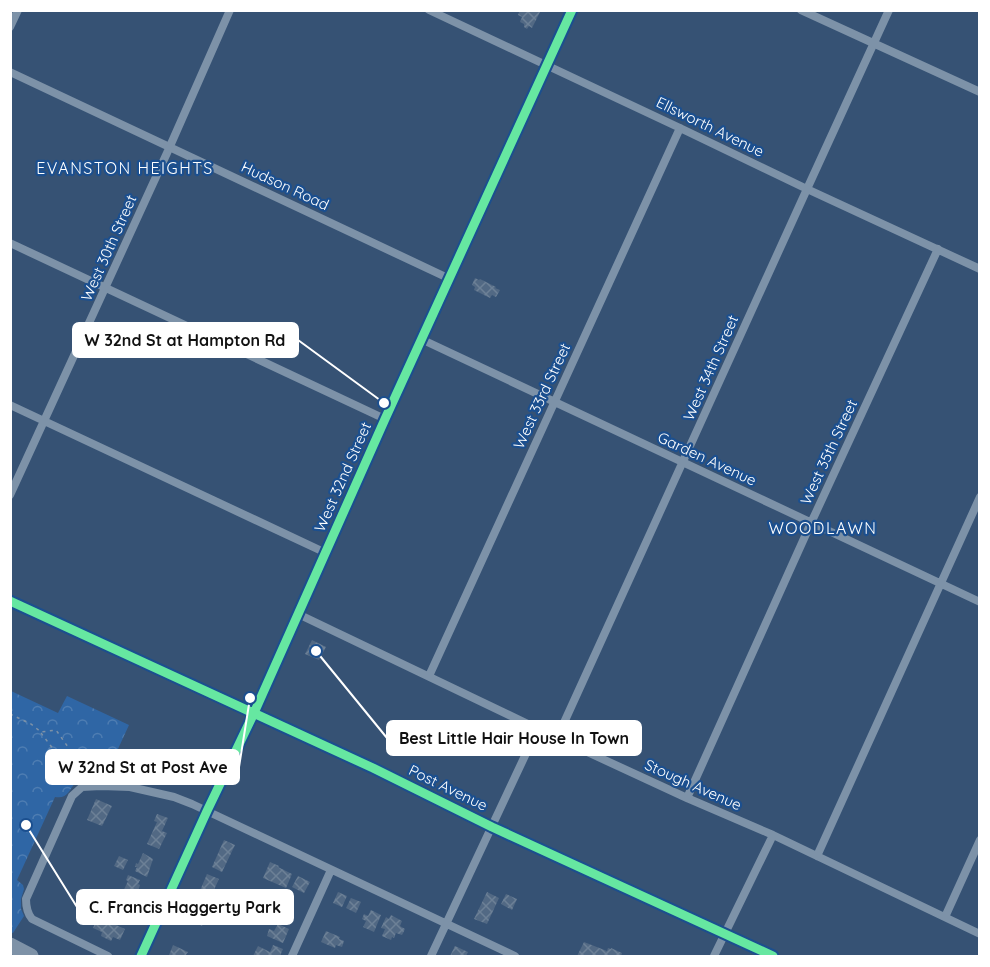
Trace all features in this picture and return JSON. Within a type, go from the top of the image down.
[{"type":"highway","points":[[10,945],[32,957]]},
{"type":"highway","points":[[10,952],[21,957]]},
{"type":"street","points":[[10,27],[18,10]]},
{"type":"street","name":"West 30th Street","points":[[10,495],[230,10]]},
{"type":"street","name":"Ellsworth Avenue","points":[[429,10],[440,13],[807,189],[980,269]]},
{"type":"street","name":"West 32nd Street","points":[[141,957],[572,10]]},
{"type":"street","points":[[801,10],[980,92]]},
{"type":"street","name":"West 34th Street","points":[[557,738],[890,10]]},
{"type":"street","name":"Hudson Road","points":[[10,72],[450,279]]},
{"type":"street","name":"West 33rd Street","points":[[429,676],[680,128]]},
{"type":"street","points":[[10,243],[386,419]]},
{"type":"street","name":"West 35th Street","points":[[687,798],[938,249]]},
{"type":"street","name":"Garden Avenue","points":[[423,340],[980,602]]},
{"type":"street","points":[[10,405],[326,553]]},
{"type":"street","points":[[817,856],[980,497]]},
{"type":"street","name":"Post Avenue","points":[[10,601],[373,768],[492,827],[773,957]]},
{"type":"street","name":"Stough Avenue","points":[[298,614],[557,738],[773,835],[980,934]]},
{"type":"street","points":[[431,957],[538,728]]},
{"type":"street","points":[[108,957],[32,919],[28,914],[26,899],[79,784],[130,787],[174,797],[515,957]]},
{"type":"street","points":[[714,957],[773,835]]},
{"type":"street","points":[[945,917],[980,840]]},
{"type":"street","points":[[292,957],[331,870]]},
{"type":"path","points":[[10,714],[32,724],[41,732],[79,784]]},
{"type":"path","points":[[41,732],[56,730],[80,764],[85,778]]},
{"type":"green space","points":[[11,691],[58,713],[67,696],[129,725],[105,781],[76,782],[65,796],[55,797],[17,880],[24,889],[21,909],[24,916],[13,933],[10,932]]},
{"type":"building","points":[[520,10],[528,12],[529,10],[541,10],[532,28],[529,26],[527,29],[520,22],[522,17],[518,15]]},
{"type":"building","points":[[475,278],[500,290],[496,297],[492,295],[490,298],[474,290],[475,287],[472,285]]},
{"type":"building","points":[[312,640],[326,647],[319,660],[305,654]]},
{"type":"building","points":[[96,799],[112,806],[102,826],[87,820]]},
{"type":"building","points":[[157,814],[168,818],[162,831],[167,833],[159,849],[147,844],[157,822],[154,821]]},
{"type":"building","points":[[224,840],[235,845],[222,872],[212,867]]},
{"type":"building","points":[[143,853],[153,859],[147,877],[135,871],[136,863],[138,864]]},
{"type":"building","points":[[119,856],[128,860],[123,870],[114,866]]},
{"type":"building","points":[[270,862],[292,874],[286,888],[263,878]]},
{"type":"building","points":[[207,874],[219,879],[207,905],[196,900]]},
{"type":"building","points":[[128,875],[140,880],[134,904],[120,898],[128,881],[126,880]]},
{"type":"building","points":[[298,876],[310,882],[304,893],[292,887]]},
{"type":"building","points":[[338,892],[347,896],[342,907],[333,903]]},
{"type":"building","points":[[487,892],[499,898],[487,924],[474,919]]},
{"type":"building","points":[[506,894],[517,899],[512,910],[501,904]]},
{"type":"building","points":[[351,898],[361,902],[356,913],[346,908]]},
{"type":"building","points":[[190,907],[206,915],[207,919],[202,926],[185,918]]},
{"type":"building","points":[[371,910],[381,915],[374,932],[363,927],[366,921],[362,919],[364,914],[368,916]]},
{"type":"building","points":[[265,912],[273,916],[269,925],[261,921]]},
{"type":"building","points":[[391,915],[402,921],[400,926],[405,929],[402,935],[396,933],[391,940],[382,936],[385,929],[381,928],[386,917],[389,919]]},
{"type":"building","points":[[98,917],[125,929],[120,940],[113,937],[111,941],[101,936],[102,932],[93,928]]},
{"type":"building","points":[[278,924],[289,929],[283,943],[267,936],[269,929],[274,931]]},
{"type":"building","points":[[326,931],[344,941],[342,947],[336,945],[335,948],[321,942]]},
{"type":"building","points":[[584,942],[607,951],[611,948],[622,953],[621,956],[577,956]]},
{"type":"building","points":[[173,945],[188,952],[185,956],[170,956]]},
{"type":"building","points":[[273,945],[283,949],[280,956],[253,956],[258,946],[270,952]]},
{"type":"building","points":[[455,946],[468,952],[466,956],[450,956]]},
{"type":"cycle path","points":[[141,956],[254,713],[385,419],[572,10]]},
{"type":"cycle path","points":[[10,601],[773,956]]},
{"type":"place","name":"W 32nd St at Hampton Rd","points":[[384,403]]},
{"type":"place","name":"Best Little Hair House In Town","points":[[316,651]]},
{"type":"place","name":"W 32nd St at Post Ave","points":[[250,698]]},
{"type":"place","name":"C. Francis Haggerty Park","points":[[26,825]]},
{"type":"district","name":"EVANSTON HEIGHTS","points":[[125,168]]},
{"type":"district","name":"WOODLAWN","points":[[823,528]]}]
